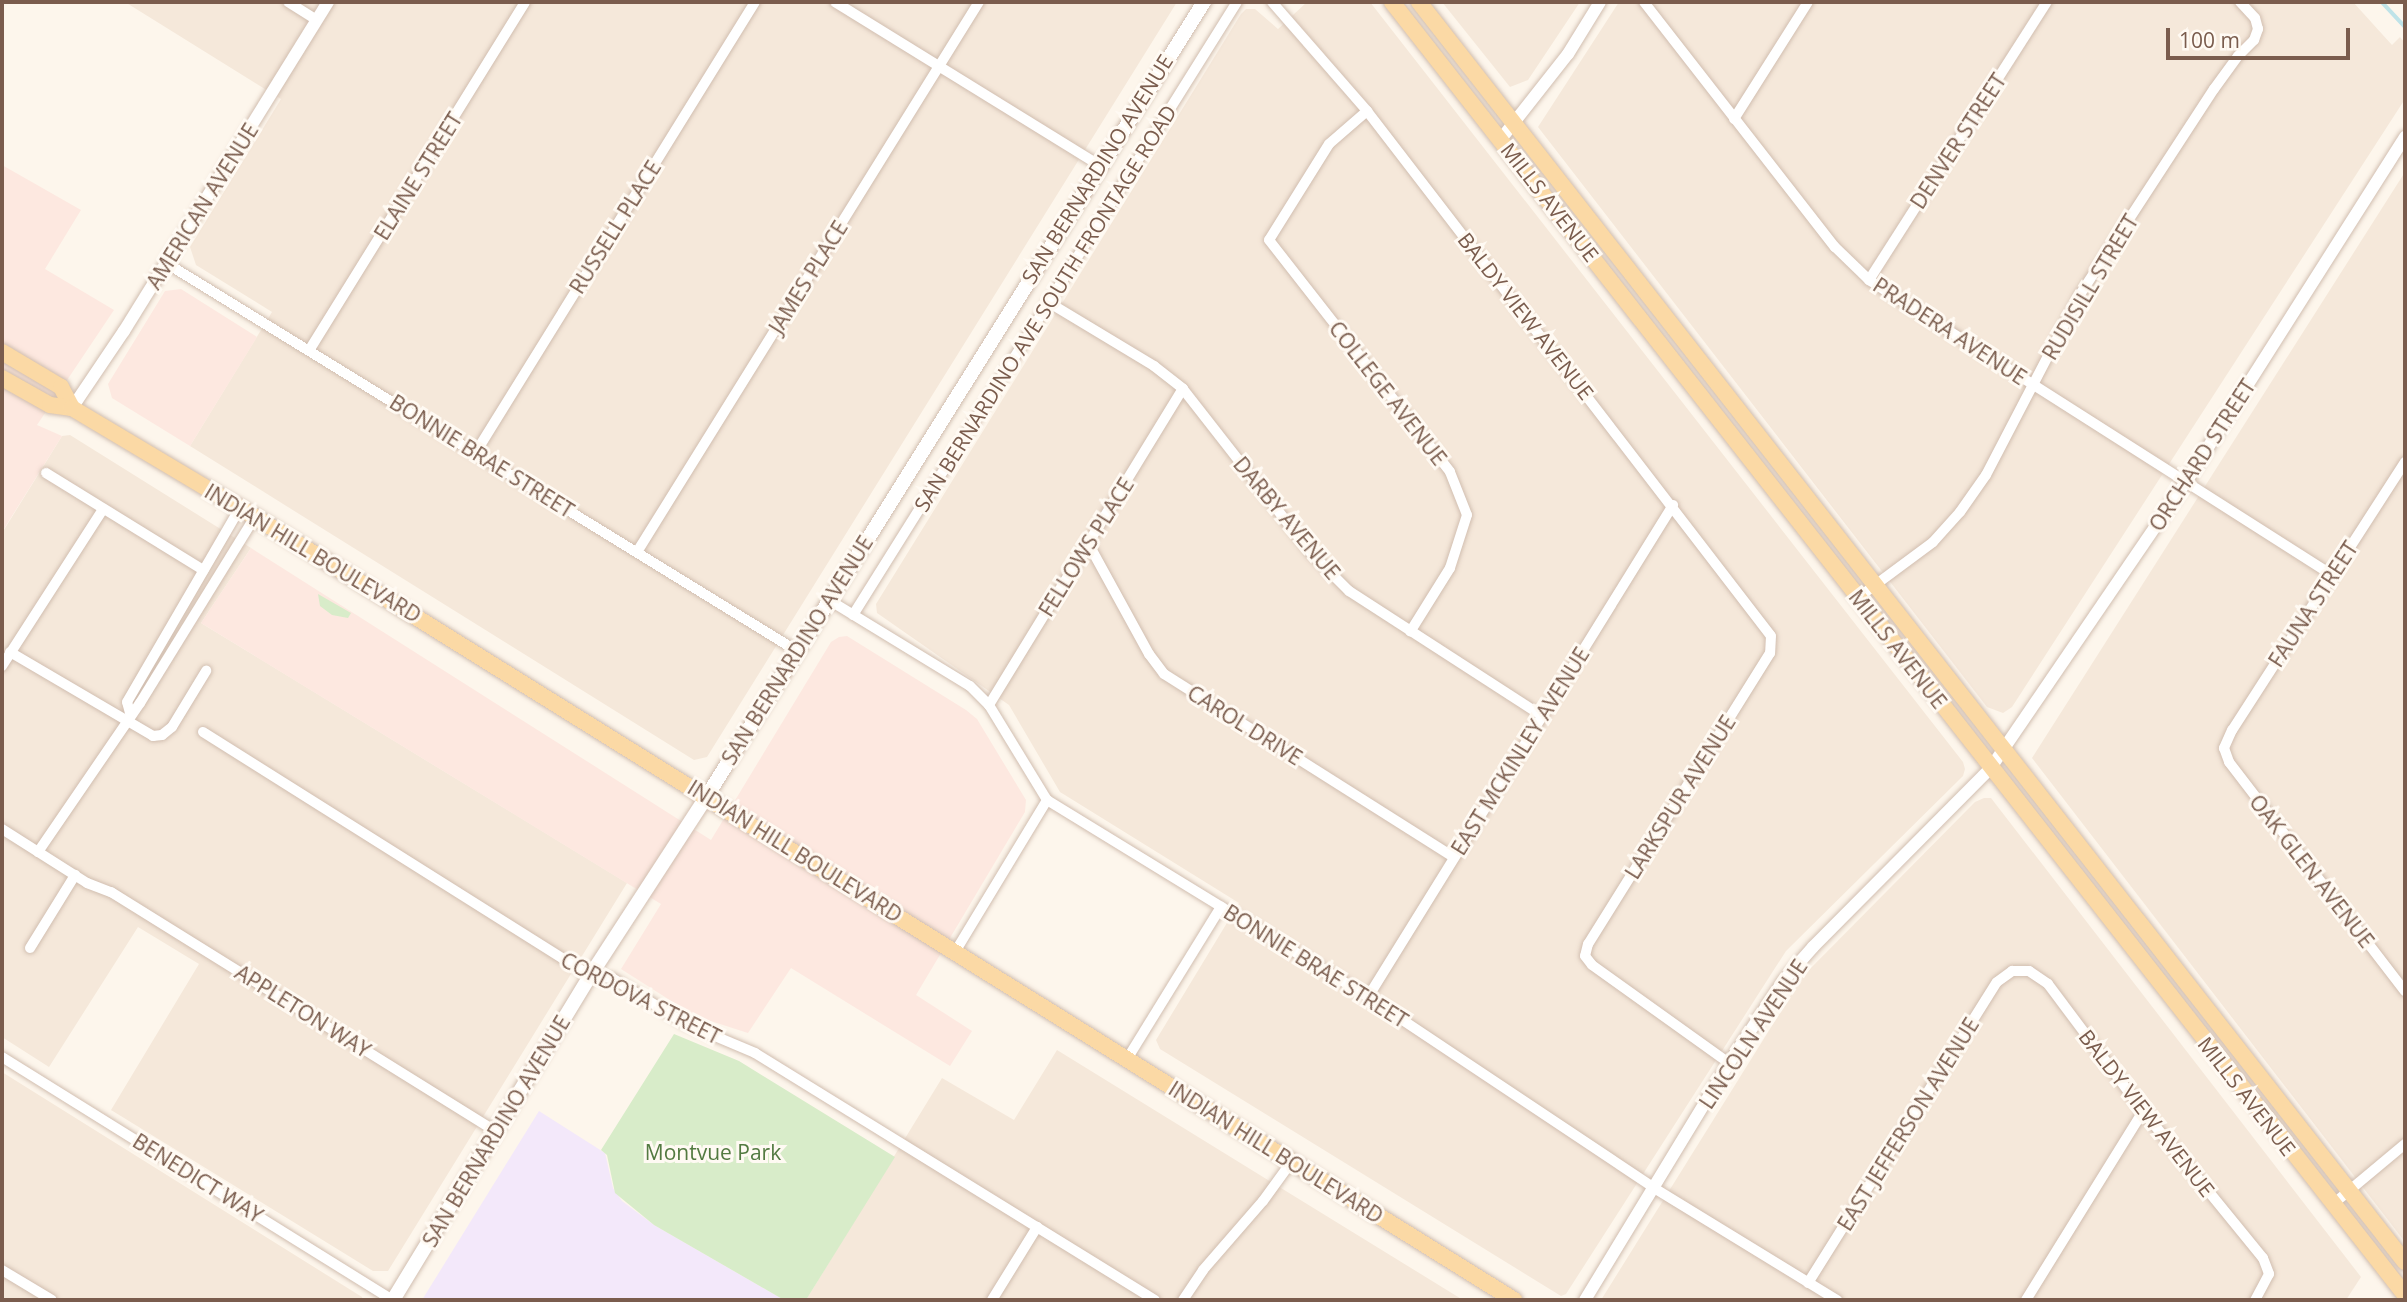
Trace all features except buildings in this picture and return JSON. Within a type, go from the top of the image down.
[{"type":"main road","name":"SAN BERNARDINO AVENUE","points":[[393,1300],[590,976],[707,796],[1099,165],[1204,2]]},
{"type":"main road","name":"MILLS AVENUE","points":[[1392,2],[1859,597],[1990,769],[2405,1295]]},
{"type":"main road","name":"MILLS AVENUE","points":[[1419,2],[2405,1262]]},
{"type":"main road","points":[[2,352],[61,387],[72,408]]},
{"type":"main road","points":[[2,378],[50,405],[72,408]]},
{"type":"main road","name":"INDIAN HILL BOULEVARD","points":[[72,408],[247,512],[707,796],[1514,1300]]},
{"type":"street","points":[[288,2],[317,20]]},
{"type":"street","name":"AMERICAN AVENUE","points":[[72,408],[166,263],[328,2]]},
{"type":"street","name":"ELAINE STREET","points":[[310,349],[525,2]]},
{"type":"street","name":"RUSSELL PLACE","points":[[475,452],[755,2]]},
{"type":"street","points":[[835,2],[1099,165]]},
{"type":"street","name":"JAMES PLACE","points":[[637,552],[979,2]]},
{"type":"street","name":"SAN BERNARDINO AVE SOUTH FRONTAGE ROAD","points":[[853,615],[1237,2]]},
{"type":"street","name":"BALDY VIEW AVENUE","points":[[1272,2],[1367,111],[1673,505],[1771,636]]},
{"type":"street","points":[[1501,139],[1568,54],[1601,2]]},
{"type":"street","name":"PRADERA AVENUE","points":[[1644,2],[1835,247],[1869,280],[2332,575]]},
{"type":"street","points":[[1734,118],[1808,2]]},
{"type":"street","name":"DENVER STREET","points":[[1869,280],[2047,2]]},
{"type":"street","name":"RUDISILL STREET","points":[[1859,597],[1933,542],[1960,512],[2002,448],[2079,296],[2214,89],[2238,56],[2254,40],[2258,29],[2255,18],[2240,2]]},
{"type":"street","name":"COLLEGE AVENUE","points":[[1367,111],[1329,144],[1269,240],[1450,472],[1466,515],[1450,568],[1410,632]]},
{"type":"street","name":"ORCHARD STREET","points":[[1990,769],[2186,482],[2405,136]]},
{"type":"street","name":"BONNIE BRAE STREET","points":[[166,263],[310,349],[797,651]]},
{"type":"street","name":"DARBY AVENUE","points":[[1048,302],[1154,366],[1183,389],[1311,553],[1349,590],[1542,716]]},
{"type":"street","name":"FELLOWS PLACE","points":[[989,705],[1183,389]]},
{"type":"street","name":"FAUNA STREET","points":[[2224,748],[2232,730],[2405,462]]},
{"type":"street","points":[[46,473],[203,570]]},
{"type":"street","name":"EAST MCKINLEY AVENUE","points":[[1368,997],[1673,505]]},
{"type":"street","points":[[2,666],[103,509]]},
{"type":"street","points":[[128,716],[127,702],[203,570],[247,512]]},
{"type":"street","points":[[37,852],[152,684],[247,512]]},
{"type":"street","name":"CAROL DRIVE","points":[[1088,543],[1149,654],[1164,674],[1454,857]]},
{"type":"street","name":"BONNIE BRAE STREET","points":[[828,600],[970,687],[989,705],[1047,800],[1368,997],[1654,1188],[1837,1300]]},
{"type":"street","name":"LARKSPUR AVENUE","points":[[1729,1063],[1592,965],[1585,956],[1588,944],[1770,653],[1771,636]]},
{"type":"street","points":[[10,652],[128,716],[153,736],[167,732],[206,671]]},
{"type":"street","name":"CORDOVA STREET","points":[[203,732],[590,976],[612,978],[684,1023],[755,1053],[1155,1300]]},
{"type":"street","name":"OAK GLEN AVENUE","points":[[2224,748],[2229,762],[2405,991]]},
{"type":"street","name":"LINCOLN AVENUE","points":[[1586,1300],[1729,1063],[1784,980],[1813,947],[1990,769]]},
{"type":"street","points":[[955,952],[1047,800]]},
{"type":"street","name":"APPLETON WAY","points":[[2,829],[75,875],[111,892],[495,1131]]},
{"type":"street","points":[[30,948],[75,875]]},
{"type":"street","points":[[1127,1059],[1221,907]]},
{"type":"street","name":"BALDY VIEW AVENUE","points":[[2012,971],[2029,971],[2048,984],[2143,1111],[2263,1258],[2269,1273],[2255,1300]]},
{"type":"street","name":"EAST JEFFERSON AVENUE","points":[[1808,1283],[1997,982],[2012,971]]},
{"type":"street","name":"BENEDICT WAY","points":[[2,1057],[393,1300]]},
{"type":"street","points":[[2026,1300],[2143,1111]]},
{"type":"street","points":[[2332,1205],[2405,1144]]},
{"type":"street","points":[[1183,1300],[1203,1270],[1263,1201],[1292,1161]]},
{"type":"street","points":[[992,1300],[1037,1227]]},
{"type":"street","points":[[2,1270],[52,1300]]},
{"type":"shaded area","points":[[125,2],[1177,2],[707,757],[694,760],[190,446],[272,312],[196,265],[190,247],[281,99]]},
{"type":"shaded area","points":[[1307,2],[1370,2],[1963,762],[1965,769],[1963,776],[1786,951],[1566,1294],[1561,1296],[1160,1049],[1156,1040],[1239,903],[1060,792],[1009,705],[877,613],[876,604],[1241,14],[1246,9],[1255,9],[1278,29]]},
{"type":"shaded area","points":[[1442,2],[1580,2],[1528,80],[1510,87]]},
{"type":"shaded area","points":[[1619,2],[2353,2],[2392,45],[2400,37],[2405,43],[2405,99],[2012,707],[2003,713],[1987,707],[1538,127]]},
{"type":"shaded area","points":[[2,165],[81,210],[45,269],[114,310],[37,425],[62,436],[2,532]]},
{"type":"shaded area","points":[[2405,172],[2405,1242],[2032,758]]},
{"type":"shaded area","points":[[181,289],[257,337],[190,446],[112,398],[108,384],[165,291]]},
{"type":"shaded area","points":[[70,435],[251,548],[201,623],[627,883],[388,1271],[373,1271],[111,1110],[199,964],[138,927],[49,1067],[2,1037],[2,533],[62,436]]},
{"type":"shaded area","points":[[251,548],[711,840],[831,642],[839,637],[847,636],[966,710],[977,719],[1026,800],[1025,812],[916,995],[972,1031],[950,1066],[791,968],[748,1033],[695,1016],[621,969],[661,904],[201,623]]},
{"type":"shaded area","points":[[1991,798],[2361,1277],[2346,1300],[1601,1300],[1803,976],[1975,802]]},
{"type":"shaded area","points":[[1057,1050],[1463,1300],[806,1300],[942,1078],[1014,1120]]},
{"type":"shaded area","points":[[2,1072],[362,1297],[363,1300],[2,1300]]},
{"type":"shaded area","points":[[539,1111],[605,1153],[613,1188],[622,1201],[654,1225],[784,1300],[422,1300]]},
{"type":"green space","points":[[318,594],[351,613],[348,618],[332,615],[320,606]]},
{"type":"green space","name":"Montvue Park","points":[[674,1034],[739,1061],[895,1157],[806,1300],[784,1300],[654,1225],[615,1193],[607,1155],[601,1150]]},
{"type":"waterway","points":[[2382,2],[2405,27]]}]
